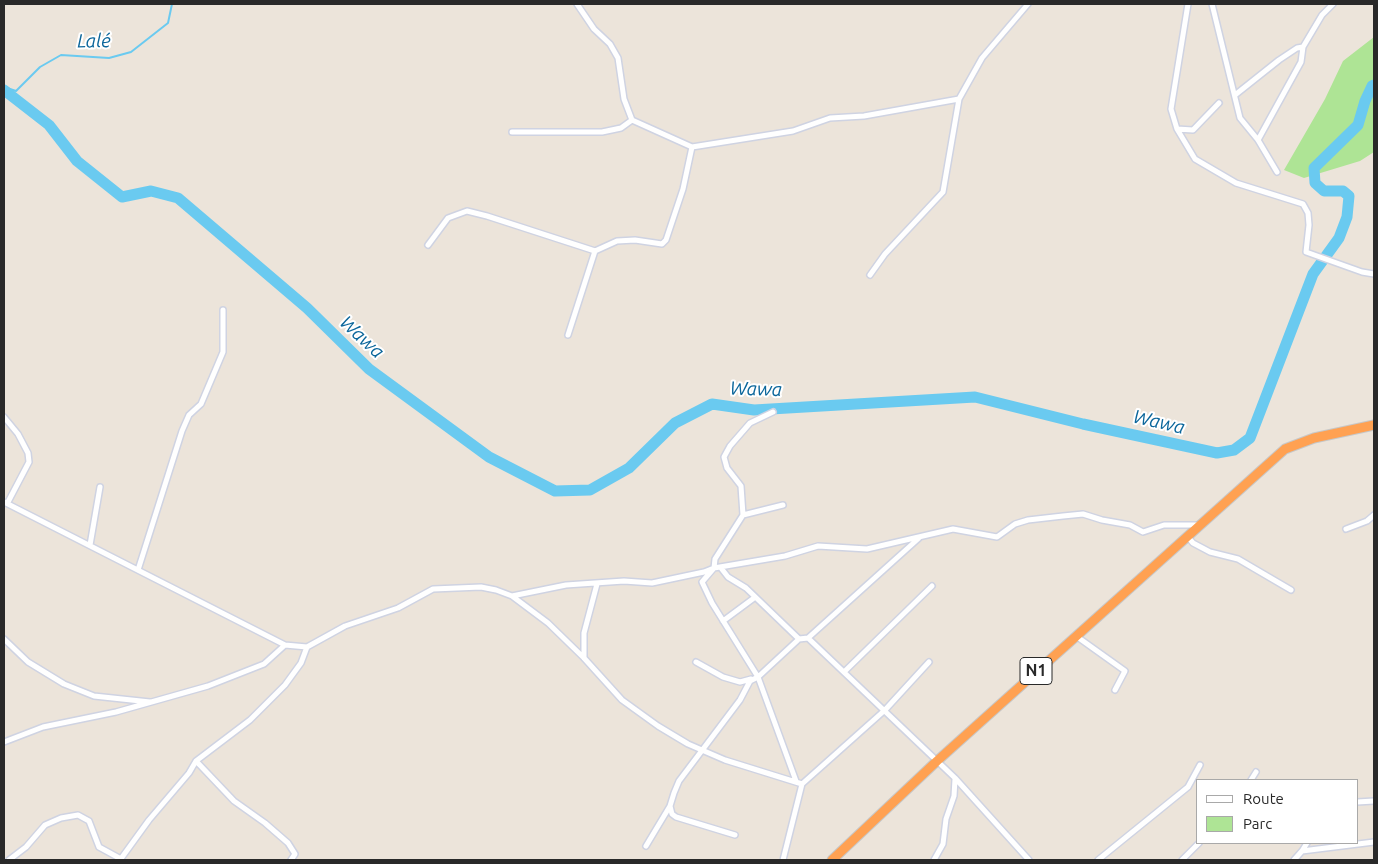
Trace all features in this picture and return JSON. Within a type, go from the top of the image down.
[{"type":"highway","name":"N1","points":[[832,860],[937,761],[1285,449],[1314,438],[1374,426]]},
{"type":"street","points":[[577,4],[594,29],[610,44],[618,58],[624,100],[632,120],[692,146],[757,138],[793,131],[830,118],[864,116],[959,99]]},
{"type":"street","points":[[870,275],[885,254],[943,192],[959,99],[982,58],[1028,4]]},
{"type":"street","points":[[1188,4],[1171,109],[1177,129],[1195,159],[1236,183],[1303,204],[1308,213],[1309,225],[1304,250],[1362,272],[1374,274]]},
{"type":"street","points":[[1212,4],[1240,118],[1258,140],[1277,172]]},
{"type":"street","points":[[1258,140],[1301,62],[1303,47],[1322,15],[1333,4]]},
{"type":"street","points":[[1235,95],[1279,60],[1297,48],[1303,47]]},
{"type":"street","points":[[1177,129],[1193,130],[1219,103]]},
{"type":"street","points":[[512,132],[602,132],[621,128],[632,120]]},
{"type":"street","points":[[428,245],[448,218],[467,212],[487,216],[595,251],[618,241],[635,240],[662,244],[666,240],[683,189],[692,146]]},
{"type":"street","points":[[568,335],[595,251]]},
{"type":"street","points":[[138,570],[182,432],[189,415],[201,404],[223,352],[223,310]]},
{"type":"street","points":[[773,412],[750,423],[730,446],[724,457],[727,468],[741,486],[743,515],[715,559],[714,568],[702,582],[723,621],[758,677],[796,781]]},
{"type":"street","points":[[4,417],[18,434],[28,453],[28,462],[6,502],[203,605],[285,645],[307,647],[345,626],[398,608],[433,590],[481,588],[496,590],[512,596],[548,624],[584,658],[622,700],[658,726],[725,760],[802,784]]},
{"type":"street","points":[[90,545],[100,487]]},
{"type":"street","points":[[743,515],[783,505]]},
{"type":"street","points":[[512,596],[566,585],[624,582],[652,583],[704,572],[714,568],[785,556],[818,546],[867,549],[953,529],[997,537],[1015,524],[1028,520],[1083,514],[1130,525],[1143,532],[1164,525],[1198,525]]},
{"type":"street","points":[[1346,529],[1366,521],[1374,515]]},
{"type":"street","points":[[1187,536],[1193,543],[1210,552],[1238,559],[1291,590]]},
{"type":"street","points":[[696,662],[723,676],[740,682],[750,681],[758,677],[799,639],[808,638],[920,538]]},
{"type":"street","points":[[721,568],[728,578],[746,588],[754,598],[799,639]]},
{"type":"street","points":[[584,658],[584,633],[596,584]]},
{"type":"street","points":[[844,672],[932,586]]},
{"type":"street","points":[[723,621],[754,598]]},
{"type":"street","points":[[1076,635],[1125,672],[1115,690]]},
{"type":"street","points":[[808,638],[954,778],[1029,860]]},
{"type":"street","points":[[4,639],[28,662],[64,684],[94,696],[153,702]]},
{"type":"street","points":[[4,742],[43,728],[153,702],[208,686],[264,664],[285,645]]},
{"type":"street","points":[[9,860],[26,847],[45,825],[61,818],[78,815],[89,821],[99,847],[120,859],[149,820],[190,773],[196,761],[250,720],[285,684],[300,663],[307,647]]},
{"type":"street","points":[[783,860],[802,784],[885,710],[929,662]]},
{"type":"street","points":[[646,846],[670,806],[679,781],[740,700],[755,672]]},
{"type":"street","points":[[196,761],[234,801],[265,823],[288,843],[295,854],[291,860]]},
{"type":"street","points":[[1098,860],[1188,787],[1200,765]]},
{"type":"street","points":[[1252,779],[1256,772]]},
{"type":"street","points":[[934,860],[943,844],[946,819],[954,796],[954,778]]},
{"type":"street","points":[[1358,802],[1374,801]]},
{"type":"street","points":[[670,806],[672,814],[676,817],[735,835]]},
{"type":"street","points":[[1302,851],[1374,842]]},
{"type":"street","points":[[1182,860],[1198,844]]},
{"type":"street","points":[[1294,860],[1306,844]]},
{"type":"green space","points":[[1374,37],[1374,152],[1360,161],[1304,178],[1284,170],[1325,99],[1343,61]]},
{"type":"waterway","name":"Lalé","points":[[4,87],[16,91],[40,67],[61,55],[109,58],[131,52],[168,23],[172,4]]},
{"type":"waterway","name":"Wawa","points":[[4,90],[49,125],[77,161],[122,197],[151,191],[178,198],[307,308],[369,369],[489,457],[555,491],[590,490],[629,468],[675,423],[712,404],[754,410],[975,397],[1083,424],[1217,453],[1234,450],[1250,438],[1313,274],[1339,238],[1347,217],[1349,196],[1343,191],[1324,191],[1315,183],[1314,168],[1358,125],[1365,101],[1374,85]]}]
